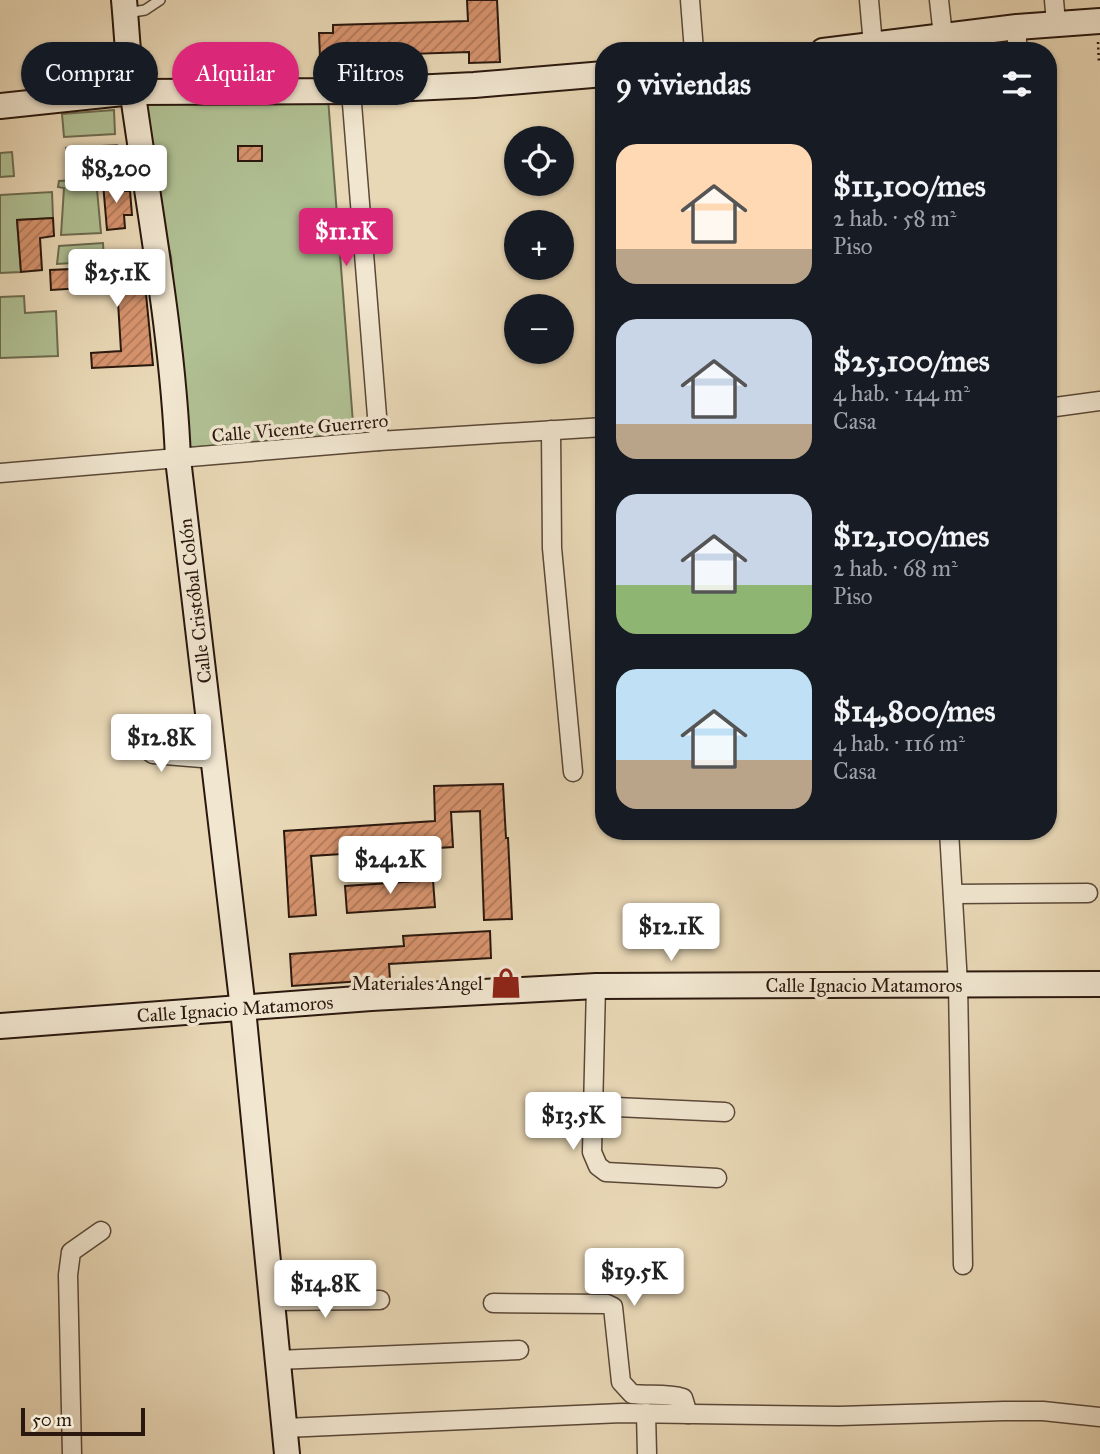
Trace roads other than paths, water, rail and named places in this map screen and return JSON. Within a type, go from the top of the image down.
[{"type":"main road","name":"Calle Cristóbal Colón","points":[[125,7],[128,42]]},
{"type":"main road","points":[[918,42],[943,36],[1017,39],[1055,12],[1100,21]]},
{"type":"main road","points":[[428,87],[595,75]]},
{"type":"main road","points":[[158,92],[313,91]]},
{"type":"main road","points":[[0,106],[21,104]]},
{"type":"main road","name":"Calle Cristóbal Colón","points":[[134,105],[158,260],[177,425],[178,459],[243,1009],[287,1454]]},
{"type":"main road","name":"Calle Ignacio Matamoros","points":[[0,1026],[371,998],[596,986],[1100,984]]},
{"type":"street","points":[[690,0],[693,42]]},
{"type":"street","points":[[869,0],[873,42]]},
{"type":"street","points":[[939,0],[943,36]]},
{"type":"street","points":[[352,105],[379,442]]},
{"type":"street","points":[[1057,407],[1100,401]]},
{"type":"street","name":"Calle Vicente Guerrero","points":[[0,473],[595,428]]},
{"type":"street","points":[[551,430],[552,548],[573,772]]},
{"type":"street","points":[[144,741],[146,749],[153,754],[214,759]]},
{"type":"street","points":[[950,840],[958,984],[963,1265]]},
{"type":"street","points":[[953,894],[1088,892]]},
{"type":"street","points":[[596,986],[592,1152],[598,1166],[606,1172],[717,1178]]},
{"type":"street","points":[[594,1106],[725,1112]]},
{"type":"street","points":[[72,1454],[68,1275],[71,1252],[101,1231]]},
{"type":"street","points":[[270,1301],[380,1300]]},
{"type":"street","points":[[493,1303],[607,1304],[613,1307],[621,1382],[632,1394],[672,1395],[683,1398],[688,1414]]},
{"type":"street","points":[[277,1360],[519,1350]]},
{"type":"street","points":[[285,1428],[646,1413],[839,1416],[1004,1410],[1100,1417]]},
{"type":"street","points":[[646,1413],[647,1454]]},
{"type":"lane","points":[[125,7],[145,10],[160,0]]},
{"type":"place","name":"Materiales Angel","points":[[506,983]]}]
